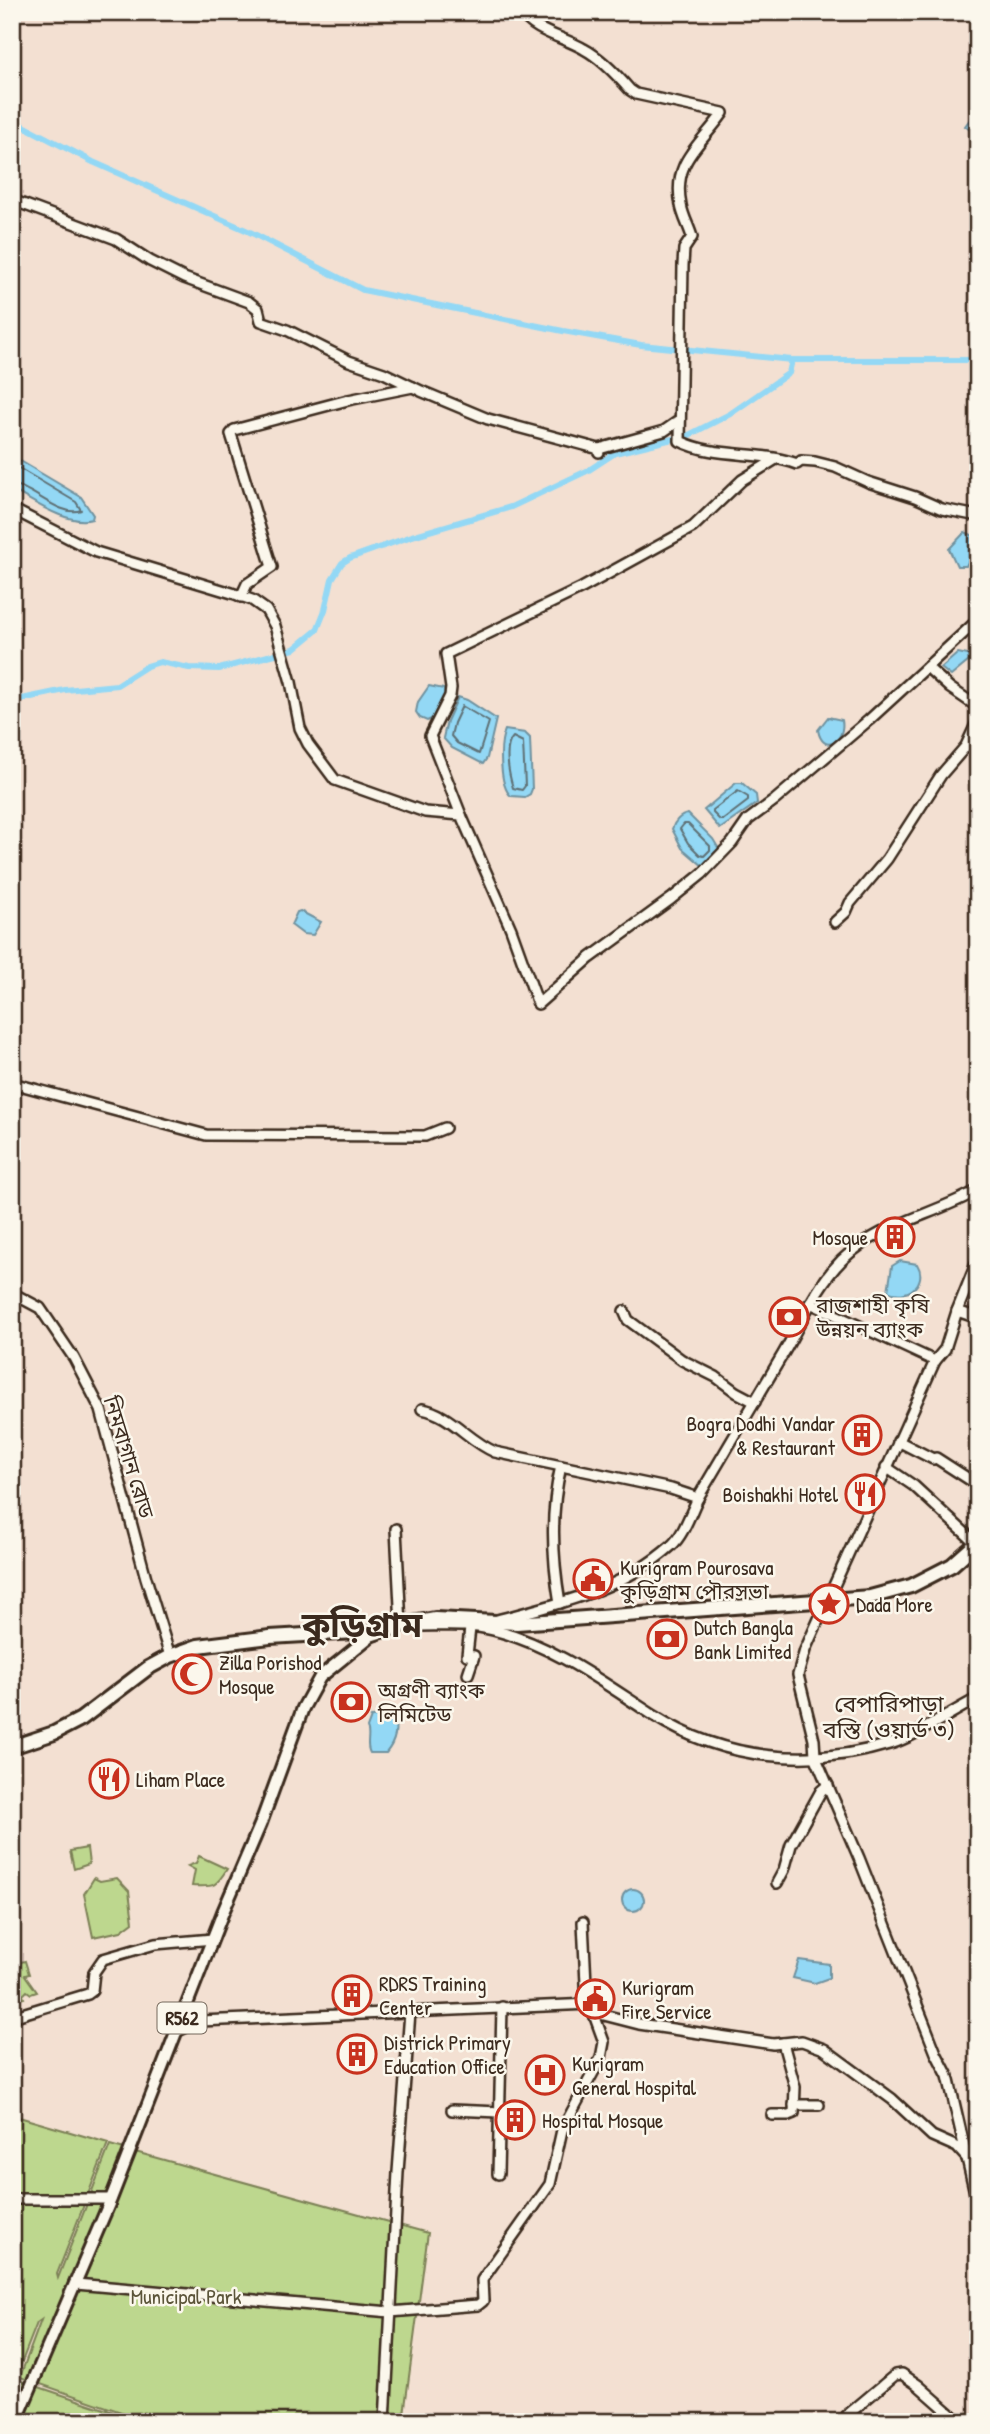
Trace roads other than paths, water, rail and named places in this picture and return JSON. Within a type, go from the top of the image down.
[{"type":"highway","points":[[12,1747],[54,1733],[80,1718],[148,1668],[170,1656],[198,1646],[270,1637],[356,1632],[373,1634],[401,1625],[435,1619],[517,1623],[870,1597],[911,1586],[952,1565],[977,1543]]},
{"type":"main road","name":"R562","points":[[16,2422],[111,2199],[213,1938],[266,1812],[303,1708],[320,1677],[373,1634]]},
{"type":"street","points":[[521,12],[525,19],[536,26],[592,53],[636,94],[723,113],[681,170],[678,185],[685,220],[692,237],[684,249],[682,265],[680,441],[707,450],[776,458],[797,464],[800,461],[811,461],[835,467],[868,482],[915,496],[942,509],[978,516]]},
{"type":"street","points":[[12,200],[116,239],[150,261],[184,278],[249,302],[258,309],[261,321],[488,419],[598,451],[664,431],[680,419]]},
{"type":"street","points":[[241,597],[247,584],[272,567],[233,432],[348,400],[414,387]]},
{"type":"street","points":[[776,458],[742,480],[714,510],[693,527],[582,588],[446,654],[450,696],[430,736],[516,941],[538,1004],[590,958],[702,874],[732,843],[748,820],[784,793],[978,620]]},
{"type":"street","points":[[12,509],[96,552],[252,600],[266,610],[275,626],[300,728],[308,744],[335,780],[425,812],[461,815]]},
{"type":"street","points":[[927,667],[950,688],[978,707]]},
{"type":"street","points":[[835,922],[846,912],[850,903],[887,859],[942,775],[966,746],[978,720]]},
{"type":"street","points":[[12,1083],[206,1135],[425,1136],[445,1128]]},
{"type":"street","points":[[492,1621],[585,1597],[636,1573],[674,1544],[818,1288],[843,1259],[871,1240],[978,1190]]},
{"type":"street","points":[[978,1259],[945,1349],[935,1361],[886,1467],[805,1650],[798,1675],[814,1740],[815,1756],[948,2076],[978,2206]]},
{"type":"street","name":"নিমবাগান রোড","points":[[12,1293],[40,1308],[74,1358],[101,1410],[138,1551],[170,1656]]},
{"type":"street","points":[[810,1303],[935,1361]]},
{"type":"street","points":[[624,1311],[628,1320],[682,1360],[716,1377],[755,1402]]},
{"type":"street","points":[[957,1311],[978,1318]]},
{"type":"street","points":[[422,1409],[443,1416],[483,1447],[671,1489],[698,1498]]},
{"type":"street","points":[[898,1441],[933,1459],[936,1458],[978,1485]]},
{"type":"street","points":[[560,1603],[552,1541],[556,1486],[561,1466]]},
{"type":"street","points":[[886,1467],[914,1486],[977,1543]]},
{"type":"street","points":[[396,1529],[401,1625],[492,1630],[556,1654],[655,1716],[689,1735],[720,1747],[761,1756],[786,1758],[835,1755],[895,1742],[978,1696]]},
{"type":"street","points":[[468,1674],[474,1656],[467,1655],[470,1628]]},
{"type":"street","points":[[777,1883],[784,1870],[790,1845],[821,1791],[828,1785]]},
{"type":"street","points":[[76,2284],[390,2312],[478,2305],[483,2301],[482,2280],[550,2184],[562,2130],[601,2058],[604,2042],[589,2004],[583,1922]]},
{"type":"street","points":[[12,2017],[89,1994],[92,1991],[94,1972],[103,1958],[155,1944],[213,1938]]},
{"type":"street","points":[[176,2032],[200,2021],[589,2004],[600,2014],[639,2024],[773,2044],[802,2041],[824,2049],[892,2099],[932,2136],[957,2147],[968,2158]]},
{"type":"street","points":[[498,2174],[502,2007]]},
{"type":"street","points":[[185,2010],[200,2021]]},
{"type":"street","points":[[385,2422],[410,2012]]},
{"type":"street","points":[[772,2115],[794,2113],[795,2087],[783,2043]]},
{"type":"street","points":[[794,2105],[819,2105]]},
{"type":"street","points":[[452,2110],[500,2112]]},
{"type":"street","points":[[12,2199],[111,2199]]},
{"type":"street","points":[[839,2422],[895,2375],[902,2374],[960,2422]]},
{"type":"water","points":[[978,108],[978,136],[965,126]]},
{"type":"water","points":[[12,456],[81,497],[93,515],[92,519],[62,516],[12,490]]},
{"type":"water","points":[[965,532],[976,537],[976,546],[966,566],[957,566],[949,549]]},
{"type":"water","points":[[958,653],[968,655],[969,661],[951,676],[941,668]]},
{"type":"water","points":[[429,686],[444,689],[444,694],[438,712],[427,721],[420,718],[416,712],[418,702]]},
{"type":"water","points":[[458,697],[496,719],[487,758],[483,764],[452,748],[443,738]]},
{"type":"water","points":[[828,717],[842,720],[841,734],[829,744],[824,742],[818,730]]},
{"type":"water","points":[[505,730],[525,733],[530,738],[532,789],[525,797],[511,796],[504,783],[501,754]]},
{"type":"water","points":[[736,783],[742,783],[756,795],[757,803],[720,829],[704,810]]},
{"type":"water","points":[[688,814],[713,839],[719,849],[703,866],[682,848],[672,829],[678,819]]},
{"type":"water","points":[[300,911],[321,922],[313,935],[303,934],[291,925]]},
{"type":"water","points":[[900,1261],[917,1264],[920,1271],[918,1284],[902,1294],[888,1291],[892,1266]]},
{"type":"water","points":[[393,1716],[395,1731],[389,1749],[386,1753],[370,1753],[367,1728],[371,1717]]},
{"type":"water","points":[[633,1889],[641,1892],[644,1900],[641,1908],[633,1911],[625,1908],[622,1900],[625,1892]]},
{"type":"water","points":[[799,1960],[829,1964],[829,1978],[815,1983],[793,1978]]},
{"type":"waterway","points":[[12,120],[93,162],[248,231],[363,290],[641,345],[792,360],[978,360]]},
{"type":"waterway","points":[[12,701],[65,690],[117,685],[147,666],[160,662],[189,668],[219,669],[294,649],[317,630],[332,579],[342,563],[350,558],[412,536],[511,507],[589,470],[615,453],[689,435],[730,414],[789,373],[792,360]]},
{"type":"place","name":"Mosque","points":[[895,1237]]},
{"type":"place","name":"রাজশাহী কৃষি উন্নয়ন ব্যাংক","points":[[789,1317]]},
{"type":"place","name":"Bogra Dodhi Vandar & Restaurant","points":[[862,1435]]},
{"type":"place","name":"Boishakhi Hotel","points":[[865,1494]]},
{"type":"place","name":"Kurigram Pourosava কুড়িগ্রাম পৌরসভা","points":[[593,1579]]},
{"type":"place","name":"Dada More","points":[[829,1604]]},
{"type":"place","name":"Dutch Bangla Bank Limited","points":[[667,1639]]},
{"type":"place","name":"Zilla Porishod Mosque","points":[[192,1674]]},
{"type":"place","name":"অগ্রণী ব্যাংক লিমিটেড","points":[[351,1702]]},
{"type":"place","name":"Liham Place","points":[[109,1779]]},
{"type":"place","name":"RDRS Training Center","points":[[352,1995]]},
{"type":"place","name":"Kurigram Fire Service","points":[[595,1999]]},
{"type":"place","name":"Districk Primary Education Office","points":[[357,2054]]},
{"type":"place","name":"Kurigram General Hospital","points":[[545,2075]]},
{"type":"place","name":"Hospital Mosque","points":[[515,2120]]},
{"type":"district","name":"কুড়িগ্রাম","points":[[362,1624]]},
{"type":"district","name":"বেপারিপাড়া বস্তি (ওয়ার্ড ৩)","points":[[889,1716]]},
{"type":"park label","name":"Municipal Park","points":[[186,2296]]}]
